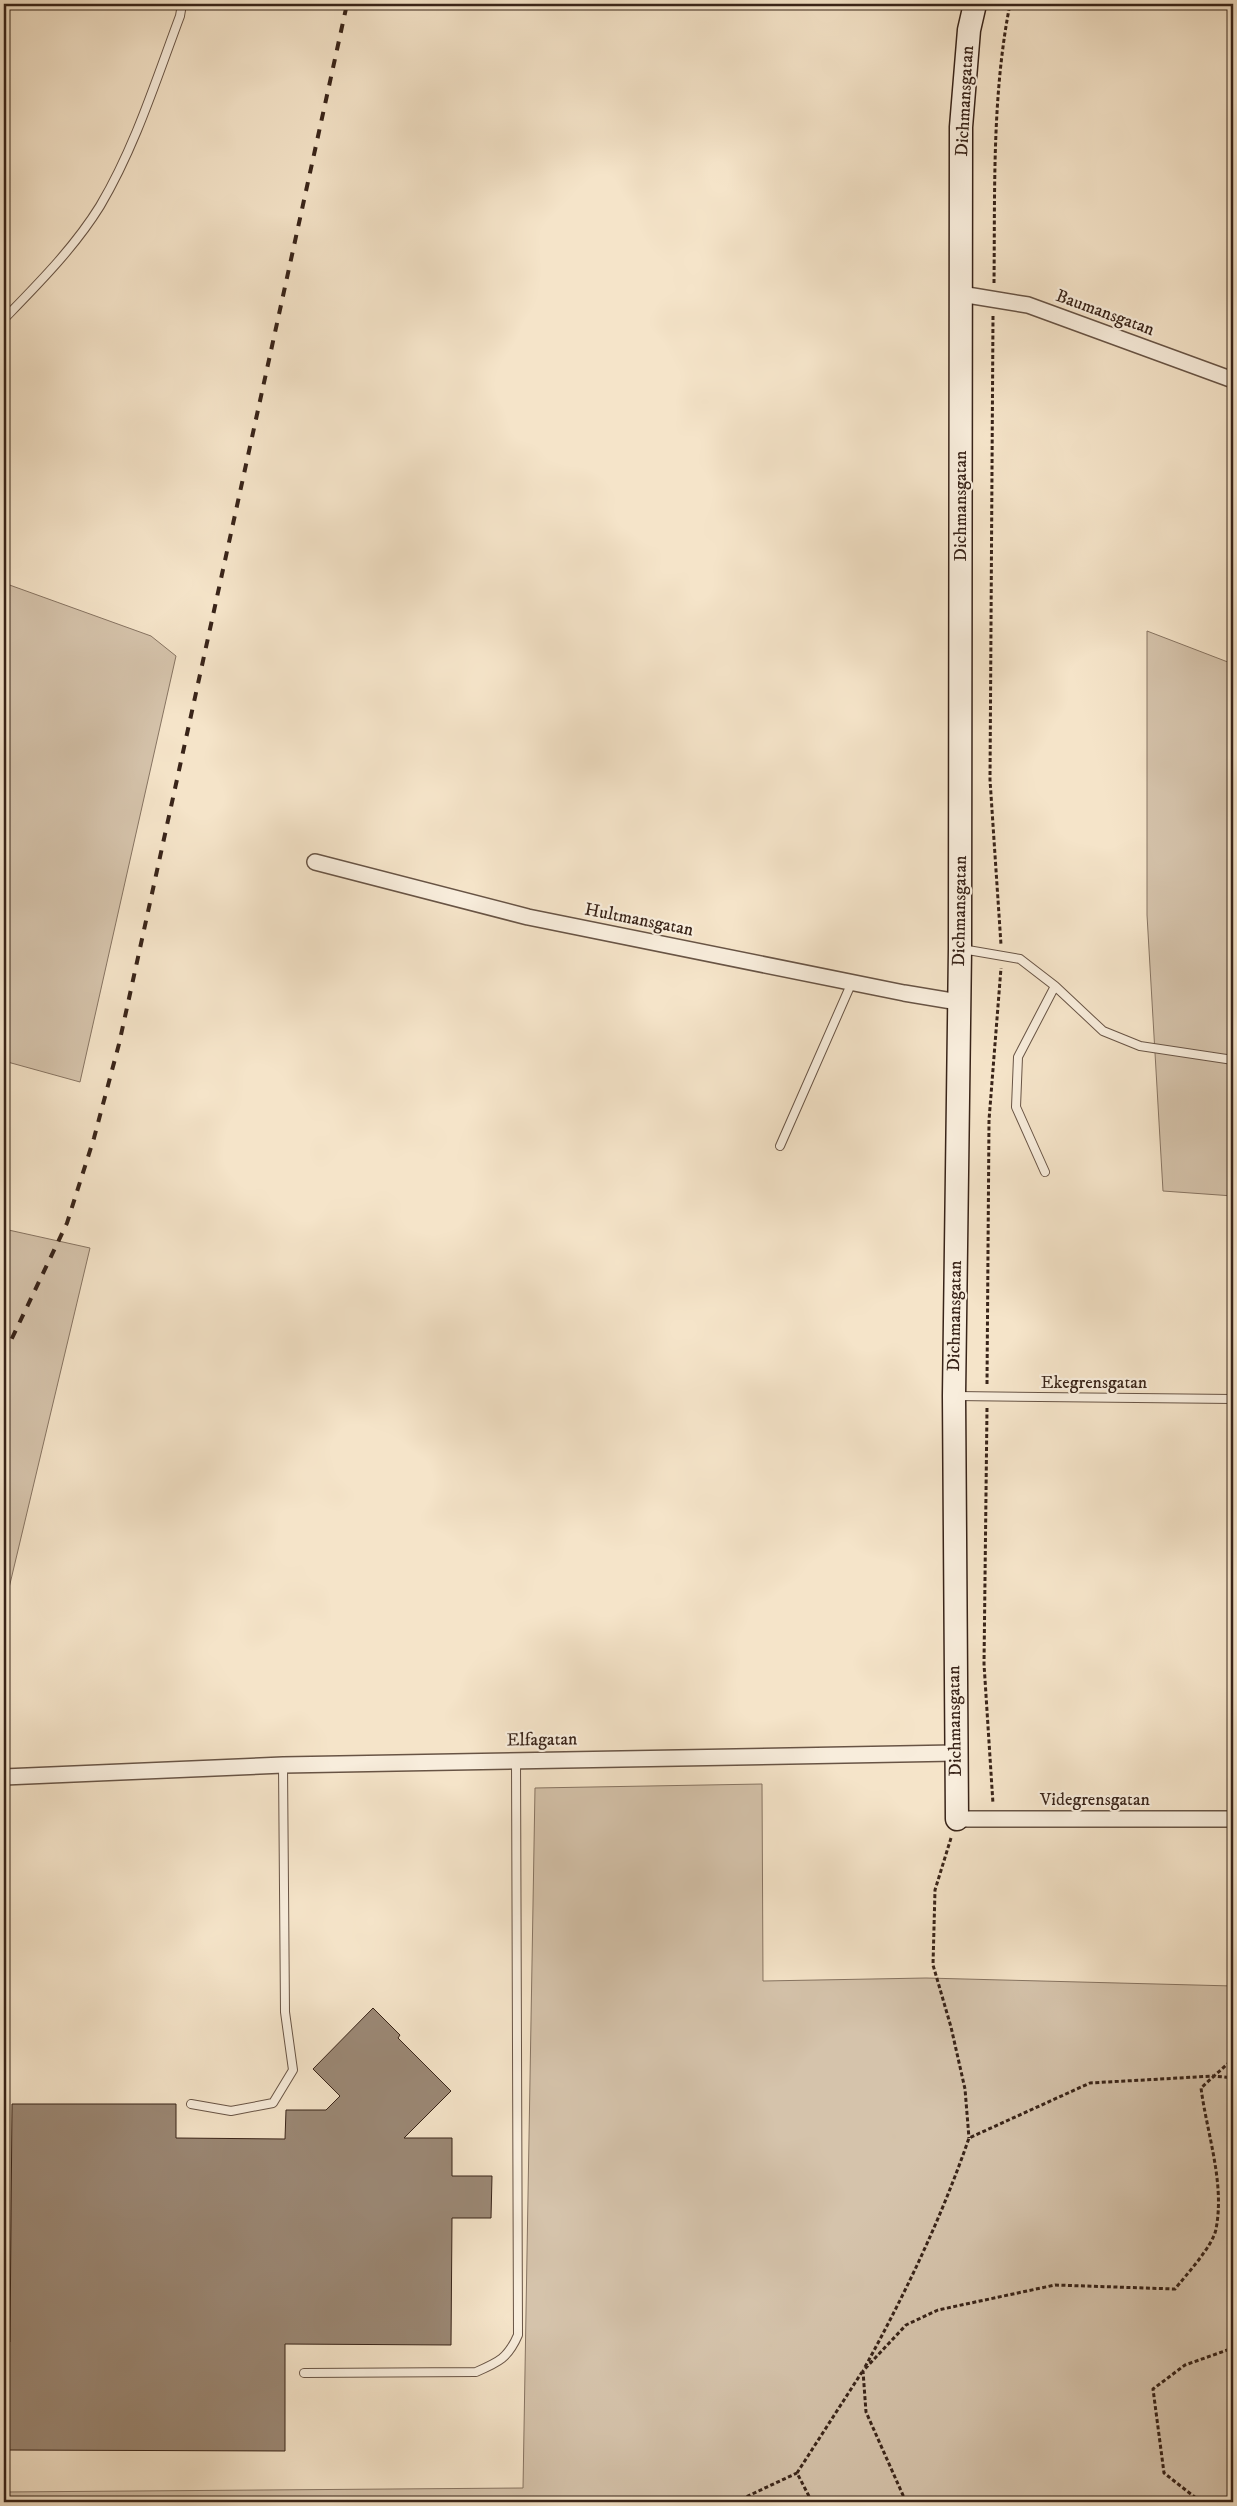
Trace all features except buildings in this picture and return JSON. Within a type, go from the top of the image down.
[{"type":"street","name":"Dichmansgatan","points":[[957,1819],[955,1753],[954,1396],[960,949],[961,127],[969,30],[975,4]]},
{"type":"street","name":"Baumansgatan","points":[[961,294],[1028,305],[1233,380]]},
{"type":"street","name":"Hultmansgatan","points":[[315,862],[528,917],[958,1002]]},
{"type":"street","name":"Elfagatan","points":[[4,1778],[283,1765],[516,1759],[955,1753]]},
{"type":"street","name":"Videgrensgatan","points":[[957,1819],[1233,1819]]},
{"type":"lane","points":[[4,319],[58,264],[100,206],[135,137],[180,16],[182,4]]},
{"type":"lane","points":[[960,949],[1020,959],[1055,986],[1103,1031],[1140,1046],[1233,1060]]},
{"type":"lane","points":[[780,1146],[852,982]]},
{"type":"lane","points":[[1045,1172],[1016,1107],[1018,1057],[1055,986]]},
{"type":"lane","name":"Ekegrensgatan","points":[[954,1396],[1233,1399]]},
{"type":"lane","points":[[304,2373],[476,2372],[498,2363],[511,2352],[518,2335],[516,1759]]},
{"type":"lane","points":[[191,2104],[231,2111],[273,2103],[293,2070],[285,2012],[283,1765]]},
{"type":"path","points":[[994,1819],[984,1664],[989,1120],[1002,956],[990,780],[994,299],[996,108],[1003,38],[1010,4]]},
{"type":"path","points":[[735,2502],[796,2473],[863,2371],[906,2293],[948,2199],[969,2138],[965,2089],[951,2026],[933,1965],[935,1890],[957,1819]]},
{"type":"path","points":[[906,2502],[866,2412],[863,2371],[906,2325],[938,2310],[1055,2285],[1175,2289],[1199,2260],[1216,2230],[1217,2179],[1201,2088],[1233,2059]]},
{"type":"path","points":[[969,2138],[1090,2083],[1214,2076],[1233,2078]]},
{"type":"path","points":[[1201,2502],[1164,2473],[1154,2389],[1185,2365],[1233,2348]]},
{"type":"path","points":[[796,2473],[812,2502]]},
{"type":"shaded area","points":[[4,583],[151,636],[176,656],[80,1082],[4,1061]]},
{"type":"shaded area","points":[[1147,631],[1233,664],[1233,1196],[1163,1191],[1147,915]]},
{"type":"shaded area","points":[[4,1229],[90,1248],[4,1609]]},
{"type":"shaded area","points":[[762,1784],[763,1981],[926,1978],[1233,1986],[1233,2502],[4,2502],[4,2492],[523,2488],[535,1788]]},
{"type":"railway","points":[[4,1355],[67,1223],[94,1138],[119,1044],[347,4]]}]
